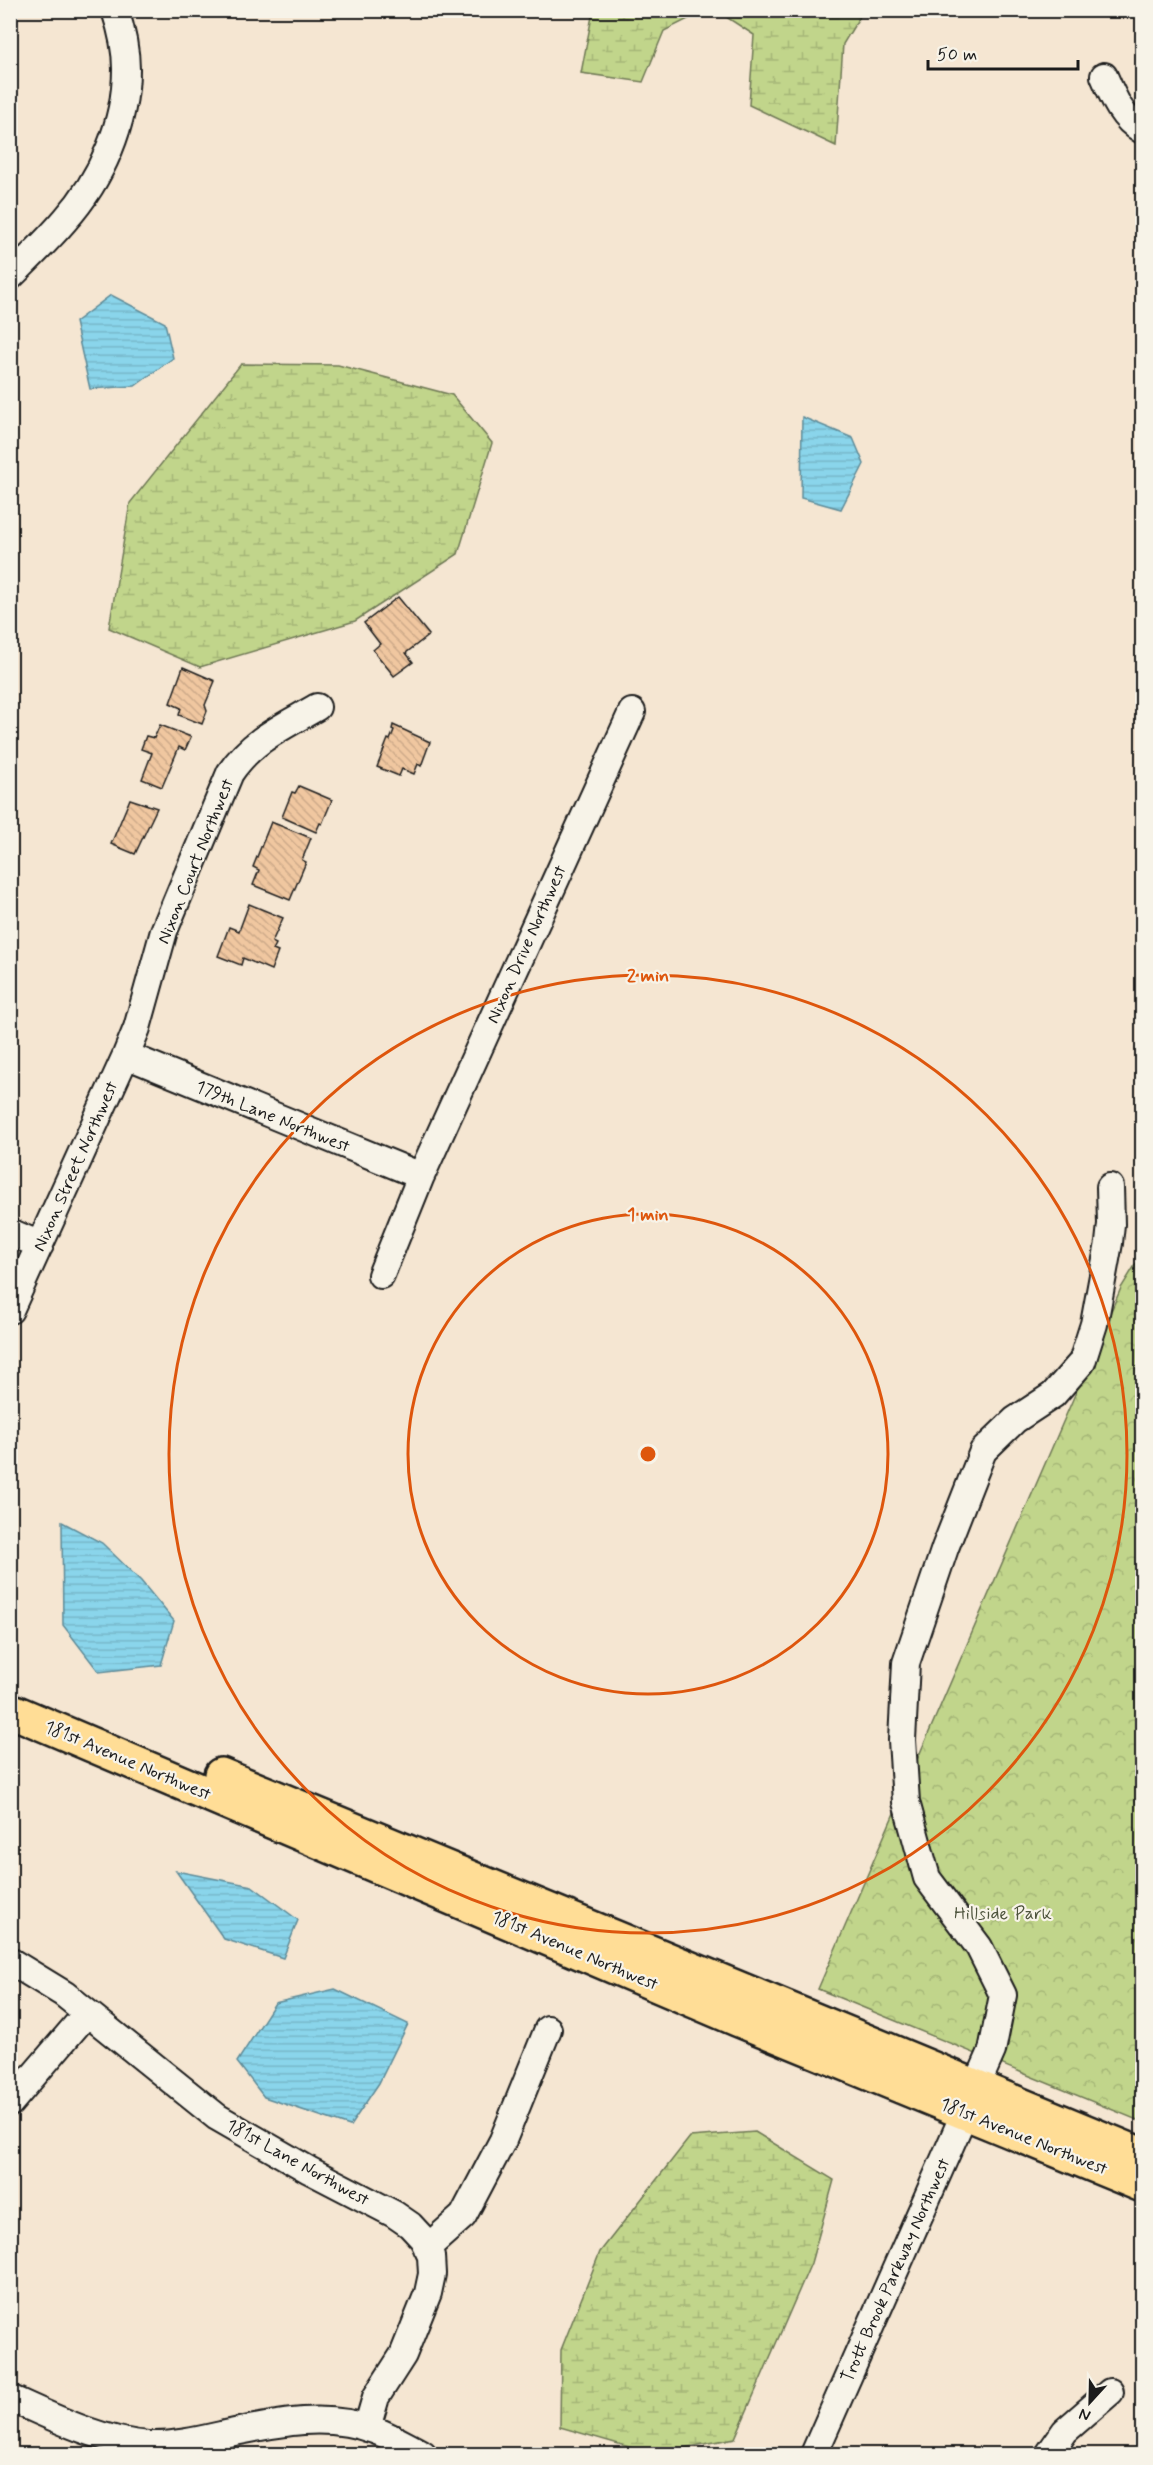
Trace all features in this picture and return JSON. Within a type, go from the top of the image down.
[{"type":"main road","name":"181st Avenue Northwest","points":[[10,1689],[970,2099],[1143,2185]]},
{"type":"main road","name":"181st Avenue Northwest","points":[[10,1710],[737,2019],[970,2099],[1143,2155]]},
{"type":"street","points":[[10,277],[66,219],[88,190],[109,150],[122,108],[126,68],[115,10]]},
{"type":"street","points":[[1104,76],[1114,99],[1131,124],[1143,130]]},
{"type":"street","name":"Nixon Court Northwest","points":[[126,1056],[164,932],[230,773],[254,744],[317,707]]},
{"type":"street","name":"Nixon Drive Northwest","points":[[421,1176],[632,712]]},
{"type":"street","name":"179th Lane Northwest","points":[[126,1056],[421,1176]]},
{"type":"street","name":"Nixon Street Northwest","points":[[10,1310],[126,1056]]},
{"type":"street","points":[[381,1275],[421,1176]]},
{"type":"street","name":"Trott Brook Parkway Northwest","points":[[818,2454],[992,2050],[1003,1995],[980,1947],[927,1878],[906,1802],[902,1740],[906,1663],[945,1548],[983,1451],[1015,1420],[1053,1395],[1082,1362],[1094,1324],[1109,1243],[1110,1187]]},
{"type":"street","points":[[10,1232],[40,1245]]},
{"type":"street","name":"181st Lane Northwest","points":[[10,1960],[64,1994],[218,2117],[309,2170],[394,2214],[410,2225],[423,2239],[431,2256],[432,2274],[428,2293],[403,2355],[376,2397],[368,2428]]},
{"type":"street","points":[[10,2103],[87,2013]]},
{"type":"street","points":[[427,2248],[463,2216],[503,2140],[548,2029]]},
{"type":"street","points":[[1049,2454],[1065,2431],[1110,2391]]},
{"type":"street","points":[[10,2398],[94,2433],[147,2445],[178,2444],[264,2426],[314,2420],[337,2421],[368,2428],[423,2454]]},
{"type":"green space","points":[[593,10],[704,11],[664,31],[643,82],[581,73]]},
{"type":"green space","points":[[717,11],[863,11],[843,44],[836,146],[749,105],[754,35]]},
{"type":"green space","points":[[241,364],[338,365],[452,395],[492,443],[458,554],[355,621],[200,667],[109,628],[130,503]]},
{"type":"green space","name":"Hillside Park","points":[[1142,1254],[1142,2122],[818,1989],[1121,1288]]},
{"type":"green space","points":[[755,2132],[834,2180],[811,2263],[735,2438],[653,2454],[560,2427],[561,2350],[600,2252],[690,2137]]},
{"type":"water","points":[[111,295],[165,323],[173,358],[135,386],[90,389],[75,322]]},
{"type":"water","points":[[802,417],[853,438],[864,464],[841,509],[801,498]]},
{"type":"water","points":[[62,1522],[102,1543],[141,1581],[174,1621],[161,1665],[99,1672],[63,1625]]},
{"type":"water","points":[[176,1871],[252,1886],[298,1920],[283,1958],[224,1939]]},
{"type":"water","points":[[335,1989],[408,2024],[379,2083],[350,2126],[264,2097],[237,2062],[275,2003]]},
{"type":"building","points":[[398,597],[429,635],[406,653],[413,662],[394,676],[373,650],[380,644],[364,623]]},
{"type":"building","points":[[183,667],[215,681],[205,705],[207,711],[202,724],[179,715],[181,708],[170,703]]},
{"type":"building","points":[[160,725],[191,737],[185,750],[179,747],[162,787],[142,779],[152,753],[141,749],[146,736],[154,738]]},
{"type":"building","points":[[393,725],[430,742],[421,766],[418,764],[414,774],[402,769],[399,776],[377,767],[394,730]]},
{"type":"building","points":[[299,786],[332,800],[316,832],[282,817],[292,792],[295,793]]},
{"type":"building","points":[[130,799],[157,808],[135,854],[111,844]]},
{"type":"building","points":[[271,822],[311,838],[302,860],[306,862],[290,900],[253,885],[259,870],[253,867]]},
{"type":"building","points":[[249,904],[283,918],[272,942],[276,944],[273,950],[278,952],[271,970],[243,958],[241,965],[218,956],[229,927],[239,931]]}]
